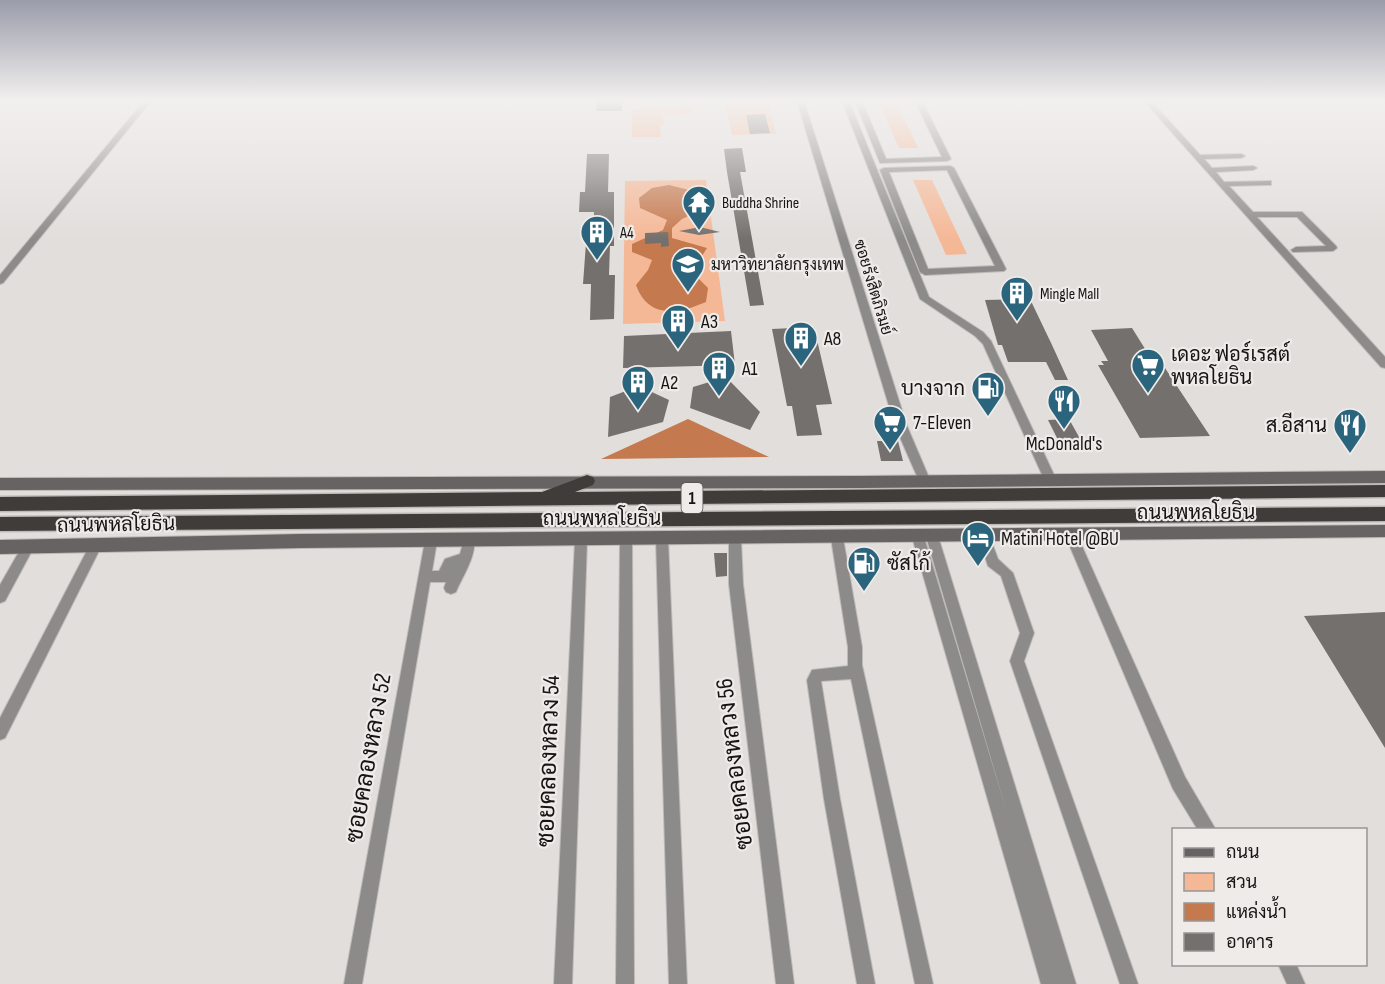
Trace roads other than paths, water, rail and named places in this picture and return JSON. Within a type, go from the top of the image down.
[{"type":"highway","points":[[537,499],[587,482]]},
{"type":"highway","name":"ถนนพหลโยธิน","points":[[0,504],[1385,491]]},
{"type":"highway","name":"ถนนพหลโยธิน","points":[[0,524],[1385,514]]},
{"type":"main road","name":"ถนนพหลโยธิน","points":[[0,484],[1385,477]]},
{"type":"main road","points":[[0,491],[266,485],[279,482]]},
{"type":"main road","name":"ถนนพหลโยธิน","points":[[0,547],[247,542],[1385,531]]},
{"type":"main road","points":[[0,540],[234,538],[247,542]]},
{"type":"street","points":[[0,281],[110,147]]},
{"type":"street","name":"ซอยรังสิตภิรมย์","points":[[814,147],[901,426],[924,480]]},
{"type":"street","points":[[863,147],[926,299],[979,334],[987,343],[1050,479]]},
{"type":"street","points":[[877,147],[883,161],[947,159],[941,147]]},
{"type":"street","points":[[1189,147],[1385,364]]},
{"type":"street","points":[[1198,157],[1241,156]]},
{"type":"street","points":[[950,168],[1001,269],[925,272],[903,217],[884,170],[950,168]]},
{"type":"street","points":[[1210,170],[1253,168]]},
{"type":"street","points":[[1223,184],[1268,183]]},
{"type":"street","points":[[1251,215],[1299,214],[1333,248],[1296,250]]},
{"type":"street","points":[[891,217],[903,217]]},
{"type":"street","points":[[1071,535],[1179,783],[1207,828]]},
{"type":"street","points":[[925,536],[1050,984]]},
{"type":"street","points":[[925,536],[1067,984]]},
{"type":"street","points":[[984,536],[993,562],[1006,573],[1027,633],[1017,661],[1129,984]]},
{"type":"street","points":[[837,538],[857,672],[924,984]]},
{"type":"street","points":[[625,984],[626,539]]},
{"type":"street","points":[[662,539],[678,984]]},
{"type":"street","name":"ซอยคลองหลวง 56","points":[[735,539],[736,584],[785,984]]},
{"type":"street","points":[[465,559],[452,560],[448,563],[442,581],[453,579],[459,572],[465,559],[469,540]]},
{"type":"street","name":"ซอยคลองหลวง 54","points":[[563,984],[581,540]]},
{"type":"street","name":"ซอยคลองหลวง 52","points":[[353,984],[430,541]]},
{"type":"street","points":[[0,733],[96,545]]},
{"type":"street","points":[[0,597],[28,547]]},
{"type":"street","points":[[857,672],[825,673],[817,675],[814,680],[832,799],[866,984]]},
{"type":"street","points":[[1288,966],[1296,984]]},
{"type":"water","points":[[669,185],[697,192],[704,200],[701,210],[682,219],[672,228],[672,238],[707,248],[692,272],[708,288],[706,302],[675,311],[656,308],[648,304],[641,296],[636,285],[648,270],[652,260],[632,252],[632,244],[663,230],[667,220],[640,208],[639,198],[652,188]]},
{"type":"water","points":[[688,419],[769,457],[601,459]]},
{"type":"place","name":"Buddha Shrine","points":[[699,231]]},
{"type":"place","name":"A4","points":[[597,261]]},
{"type":"place","name":"มหาวิทยาลัยกรุงเทพ","points":[[688,293]]},
{"type":"place","name":"Mingle Mall","points":[[1017,322]]},
{"type":"place","name":"A3","points":[[678,350]]},
{"type":"place","name":"A8","points":[[801,367]]},
{"type":"place","name":"เดอะ ฟอร์เรสต์ พหลโยธิน","points":[[1148,394]]},
{"type":"place","name":"A1","points":[[719,397]]},
{"type":"place","name":"A2","points":[[638,411]]},
{"type":"place","name":"บางจาก","points":[[988,417]]},
{"type":"place","name":"McDonald's","points":[[1064,430]]},
{"type":"place","name":"7-Eleven","points":[[890,451]]},
{"type":"place","name":"ส.อีสาน","points":[[1350,454]]},
{"type":"place","name":"Matini Hotel @BU","points":[[978,567]]},
{"type":"place","name":"ซัสโก้","points":[[864,592]]}]
